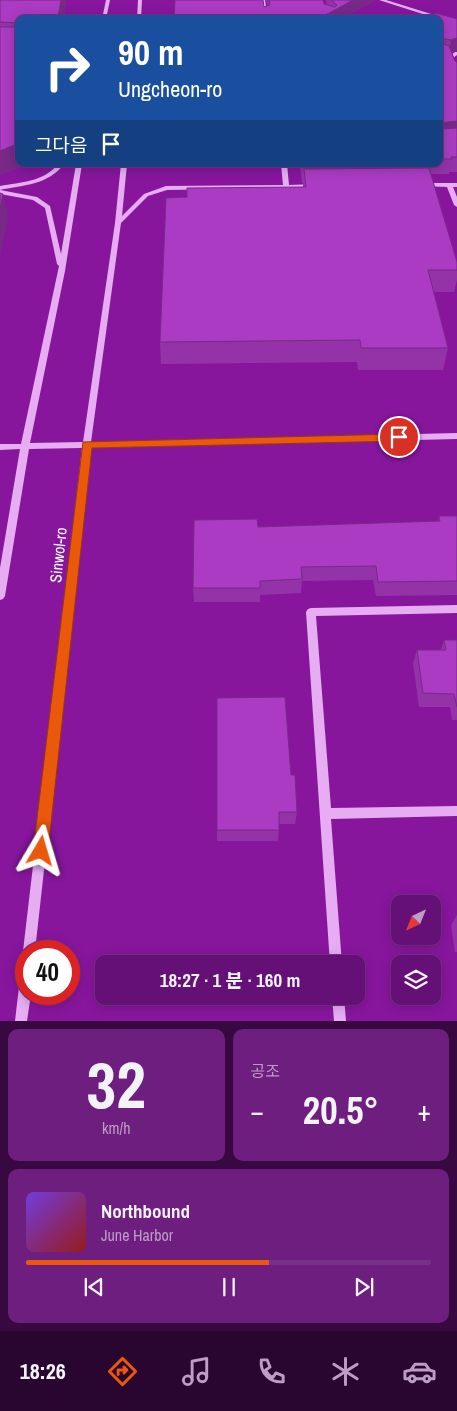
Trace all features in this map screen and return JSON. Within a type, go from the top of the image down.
[{"type":"street","points":[[105,15],[108,0]]},
{"type":"street","points":[[138,15],[140,0]]},
{"type":"street","points":[[263,0],[265,15]]},
{"type":"street","points":[[381,0],[428,15]]},
{"type":"street","points":[[443,20],[457,24]]},
{"type":"street","points":[[447,57],[457,53]]},
{"type":"street","points":[[447,57],[457,60]]},
{"type":"street","points":[[447,57],[457,75]]},
{"type":"street","points":[[0,188],[45,178],[59,167]]},
{"type":"street","points":[[0,596],[26,446],[62,271],[79,167]]},
{"type":"street","name":"Sinwol-ro","points":[[30,940],[87,444],[118,223],[124,167]]},
{"type":"street","points":[[284,167],[286,186]]},
{"type":"street","points":[[411,185],[457,185]]},
{"type":"street","points":[[450,185],[457,205]]},
{"type":"street","points":[[118,223],[146,195],[159,189],[325,186]]},
{"type":"street","points":[[0,192],[35,198],[48,207],[62,271]]},
{"type":"street","points":[[0,447],[457,436]]},
{"type":"street","points":[[335,955],[311,612],[457,609]]},
{"type":"street","points":[[325,814],[457,812]]},
{"type":"street","points":[[21,1021],[23,1005]]},
{"type":"street","points":[[339,1005],[340,1021]]},
{"type":"building","points":[[0,0],[61,0],[58,15],[15,15],[15,23],[0,22]]},
{"type":"building","points":[[175,0],[263,0],[264,7],[270,5],[269,0],[323,0],[324,4],[335,7],[337,5],[331,0],[353,0],[325,15],[174,15]]},
{"type":"building","points":[[443,15],[457,19],[457,38],[451,40],[443,39]]},
{"type":"building","points":[[0,27],[15,27],[15,145],[0,151]]},
{"type":"building","points":[[443,44],[449,46],[457,63],[457,121],[443,123]]},
{"type":"building","points":[[457,128],[457,157],[451,157],[452,159],[443,159],[443,129]]},
{"type":"building","points":[[303,167],[364,167],[303,168]]},
{"type":"building","points":[[429,168],[457,262],[457,270],[428,270],[448,348],[361,348],[360,340],[160,342],[166,198],[187,197],[187,188],[306,187],[304,169]]},
{"type":"building","points":[[0,193],[3,194],[0,208]]},
{"type":"building","points":[[439,516],[457,516],[457,581],[378,582],[376,566],[301,567],[302,579],[260,581],[260,588],[193,588],[194,520],[257,519],[258,527],[440,521]]},
{"type":"building","points":[[444,640],[457,640],[457,707],[454,694],[423,693],[417,650],[446,650]]},
{"type":"building","points":[[285,697],[291,775],[295,775],[297,812],[279,812],[279,830],[217,830],[217,698]]},
{"type":"route","points":[[41,851],[87,444],[399,437]]}]
